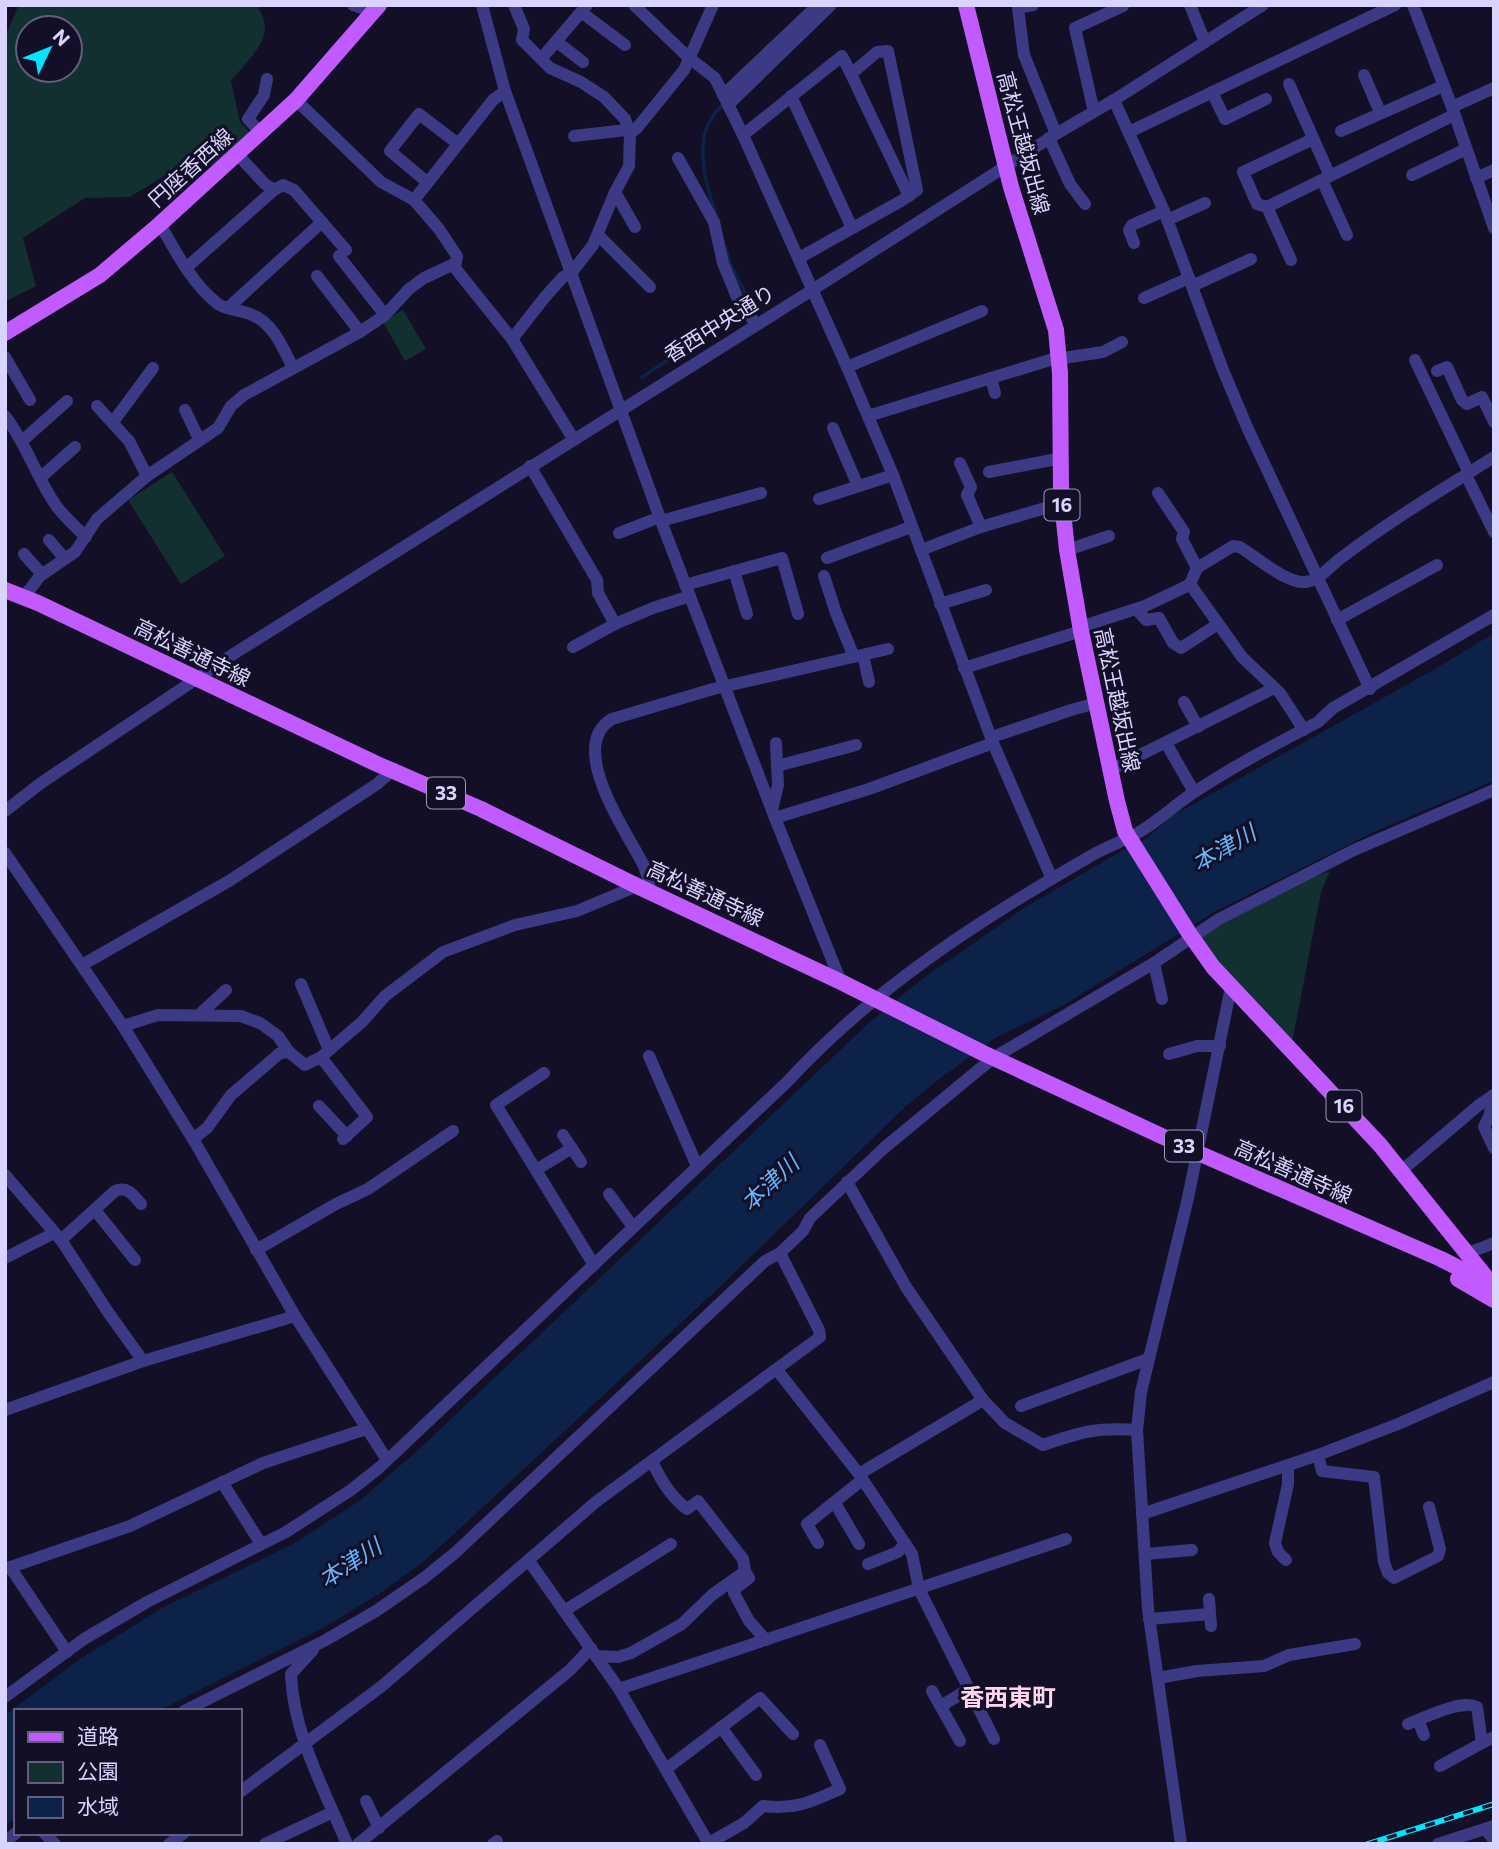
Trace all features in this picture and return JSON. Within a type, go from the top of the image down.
[{"type":"main road","name":"高松王越坂出線","points":[[966,5],[1011,187],[1056,330],[1062,503],[1067,550],[1080,629],[1122,822],[1130,840],[1190,935],[1231,987],[1362,1125],[1468,1253],[1493,1289]]},
{"type":"main road","name":"円座香西線","points":[[5,333],[100,275],[160,224],[262,134],[296,100],[377,8]]},
{"type":"main road","name":"高松善通寺線","points":[[5,590],[199,678],[377,764],[394,769],[988,1055],[1387,1237],[1493,1289]]},
{"type":"main road","points":[[1448,1266],[1456,1239]]},
{"type":"main road","points":[[1448,1266],[1468,1253]]},
{"type":"street","points":[[353,5],[377,8]]},
{"type":"street","points":[[482,5],[506,92],[660,519],[773,814],[841,982]]},
{"type":"street","points":[[512,339],[562,278],[572,272],[598,235],[615,192],[629,166],[630,133],[625,119],[604,97],[550,68],[522,40],[524,29],[514,5]]},
{"type":"street","points":[[634,5],[688,57],[715,78],[743,135],[847,367],[892,475],[964,668],[1052,879]]},
{"type":"street","points":[[630,133],[684,70],[713,5]]},
{"type":"street","points":[[726,100],[816,9],[831,5]]},
{"type":"street","points":[[1033,5],[1018,8],[1024,55],[1070,184],[1085,204]]},
{"type":"street","points":[[1190,5],[1205,42]]},
{"type":"street","name":"香西中央通り","points":[[5,811],[41,783],[199,678],[530,466],[1263,5]]},
{"type":"street","points":[[1129,132],[1395,5]]},
{"type":"street","points":[[1413,5],[1494,228]]},
{"type":"street","points":[[1094,112],[1076,27],[1123,6]]},
{"type":"street","points":[[541,59],[584,9],[625,45]]},
{"type":"street","points":[[557,42],[583,62]]},
{"type":"street","points":[[799,258],[917,190],[888,51],[877,52],[851,74]]},
{"type":"street","points":[[743,135],[842,56],[909,196]]},
{"type":"street","points":[[1364,75],[1380,112]]},
{"type":"street","points":[[262,134],[247,119],[264,95],[267,79]]},
{"type":"street","points":[[1289,84],[1313,139],[1347,235]]},
{"type":"street","points":[[1341,131],[1443,86]]},
{"type":"street","points":[[1313,139],[1243,173],[1257,204],[1267,207],[1494,88]]},
{"type":"street","points":[[414,200],[493,100],[506,92]]},
{"type":"street","points":[[1212,92],[1225,119],[1266,99]]},
{"type":"street","points":[[791,96],[852,228]]},
{"type":"street","points":[[296,100],[381,182],[414,200],[439,229],[457,256],[455,268],[512,339],[574,440]]},
{"type":"street","points":[[1114,100],[1165,216],[1247,427],[1370,688]]},
{"type":"street","points":[[427,182],[390,150],[419,114],[457,143]]},
{"type":"street","points":[[574,136],[626,130],[630,133]]},
{"type":"street","points":[[1412,175],[1466,149]]},
{"type":"street","points":[[238,155],[274,190]]},
{"type":"street","points":[[678,158],[714,222],[723,263],[742,306],[756,324]]},
{"type":"street","points":[[1476,178],[1494,170]]},
{"type":"street","points":[[186,268],[283,185],[294,190],[323,222],[385,315]]},
{"type":"street","points":[[615,192],[635,227]]},
{"type":"street","points":[[1134,243],[1129,230],[1132,225],[1205,204]]},
{"type":"street","points":[[1267,207],[1291,260]]},
{"type":"street","points":[[228,308],[323,222]]},
{"type":"street","points":[[160,224],[186,268],[220,305],[258,317],[276,335],[293,368]]},
{"type":"street","points":[[598,235],[650,287]]},
{"type":"street","points":[[1144,298],[1251,259]]},
{"type":"street","points":[[24,597],[40,576],[75,552],[97,519],[147,476],[218,428],[231,406],[244,395],[360,332],[385,315],[409,289],[424,278],[454,264]]},
{"type":"street","points":[[317,276],[360,332]]},
{"type":"street","points":[[847,367],[982,311]]},
{"type":"street","points":[[867,416],[1058,359],[1103,352],[1122,342]]},
{"type":"street","points":[[5,358],[30,400]]},
{"type":"street","points":[[1415,360],[1494,531]]},
{"type":"street","points":[[1437,371],[1447,367],[1462,400],[1467,404],[1482,397],[1494,422]]},
{"type":"street","points":[[113,422],[153,368]]},
{"type":"street","points":[[991,378],[995,393]]},
{"type":"street","points":[[22,441],[67,401]]},
{"type":"street","points":[[97,406],[129,441],[147,476]]},
{"type":"street","points":[[185,410],[199,439]]},
{"type":"street","points":[[5,416],[22,441],[56,506],[86,537]]},
{"type":"street","points":[[833,428],[858,486]]},
{"type":"street","points":[[40,478],[75,447]]},
{"type":"street","points":[[964,668],[1136,609],[1190,584],[1196,568],[1233,546],[1240,547],[1295,581],[1307,582],[1318,578],[1362,543],[1494,457]]},
{"type":"street","points":[[989,472],[1062,458]]},
{"type":"street","points":[[960,463],[971,487],[967,495],[981,527]]},
{"type":"street","points":[[530,466],[597,580],[598,593],[615,624]]},
{"type":"street","points":[[819,499],[892,475]]},
{"type":"street","points":[[619,533],[660,519],[761,493]]},
{"type":"street","points":[[1158,493],[1184,532],[1182,539],[1196,568]]},
{"type":"street","points":[[921,550],[981,527],[1062,503]]},
{"type":"street","points":[[833,551],[879,546],[911,527]]},
{"type":"street","points":[[1067,550],[1110,536]]},
{"type":"street","points":[[48,540],[65,559]]},
{"type":"street","points":[[24,554],[39,571],[40,576]]},
{"type":"street","points":[[573,647],[615,624],[734,571],[782,558],[797,614]]},
{"type":"street","points":[[1337,620],[1437,565]]},
{"type":"street","points":[[734,571],[747,614]]},
{"type":"street","points":[[824,576],[836,612],[869,682]]},
{"type":"street","points":[[1190,584],[1242,657],[1280,693],[1304,730]]},
{"type":"street","points":[[940,604],[986,590]]},
{"type":"street","points":[[1136,609],[1146,620],[1160,618],[1173,643],[1181,648],[1218,624]]},
{"type":"street","points":[[5,1697],[84,1639],[148,1602],[286,1532],[351,1490],[387,1460],[697,1166],[917,965],[1090,856],[1130,840],[1194,792],[1318,722],[1333,708],[1494,615]]},
{"type":"street","points":[[123,1026],[158,1015],[241,1016],[260,1023],[278,1036],[289,1052],[305,1065],[325,1053],[362,1022],[386,996],[443,952],[515,925],[578,911],[643,888],[648,877],[643,864],[597,776],[594,747],[597,734],[604,724],[612,719],[724,686],[888,649]]},
{"type":"street","points":[[1110,770],[1274,688]]},
{"type":"street","points":[[1184,702],[1198,727]]},
{"type":"street","points":[[773,814],[869,789],[1071,710],[1097,703]]},
{"type":"street","points":[[773,814],[778,785],[776,743]]},
{"type":"street","points":[[1166,743],[1194,792]]},
{"type":"street","points":[[777,766],[856,745]]},
{"type":"street","points":[[82,965],[229,881],[377,784],[394,769]]},
{"type":"street","points":[[188,1709],[324,1641],[376,1611],[455,1553],[765,1261],[780,1253],[803,1231],[810,1218],[847,1182],[988,1055],[1154,963],[1190,935],[1219,919],[1354,850],[1494,790]]},
{"type":"street","points":[[5,853],[123,1026],[193,1139],[295,1316],[387,1460]]},
{"type":"street","points":[[1154,963],[1162,999]]},
{"type":"street","points":[[301,985],[325,1053],[367,1117],[345,1138],[319,1105]]},
{"type":"street","points":[[1181,1844],[1149,1619],[1137,1430],[1148,1359],[1188,1198],[1231,987]]},
{"type":"street","points":[[200,1014],[226,990]]},
{"type":"street","points":[[1169,1054],[1197,1046],[1220,1046]]},
{"type":"street","points":[[193,1139],[207,1128],[231,1095],[280,1053],[289,1052]]},
{"type":"street","points":[[649,1056],[697,1166]]},
{"type":"street","points":[[544,1073],[496,1105],[594,1265]]},
{"type":"street","points":[[1401,1171],[1493,1096]]},
{"type":"street","points":[[1493,1096],[1490,1114],[1484,1127],[1494,1148]]},
{"type":"street","points":[[256,1250],[336,1203],[368,1189],[453,1131]]},
{"type":"street","points":[[563,1135],[581,1162]]},
{"type":"street","points":[[536,1170],[572,1148]]},
{"type":"street","points":[[5,1175],[11,1193],[57,1237],[143,1361]]},
{"type":"street","points":[[847,1182],[906,1287],[983,1400],[1004,1423],[1043,1445],[1079,1432],[1106,1428],[1137,1430]]},
{"type":"street","points":[[5,1258],[57,1237],[95,1210],[115,1191],[128,1189],[141,1204]]},
{"type":"street","points":[[609,1194],[633,1227]]},
{"type":"street","points":[[95,1210],[135,1260]]},
{"type":"street","points":[[1468,1253],[1494,1243]]},
{"type":"street","points":[[242,1790],[382,1686],[597,1501],[820,1337],[819,1330],[780,1253]]},
{"type":"street","points":[[5,1410],[143,1361],[295,1316]]},
{"type":"street","points":[[1021,1406],[1148,1359]]},
{"type":"street","points":[[777,1370],[861,1477],[905,1543],[912,1555],[919,1589],[994,1739]]},
{"type":"street","points":[[1087,1382],[1091,1395]]},
{"type":"street","points":[[1142,1514],[1318,1455],[1494,1382]]},
{"type":"street","points":[[818,1543],[807,1524],[835,1503],[861,1477],[983,1400]]},
{"type":"street","points":[[1039,1400],[1044,1413]]},
{"type":"street","points":[[67,1652],[8,1568],[130,1526],[263,1463],[366,1429]]},
{"type":"street","points":[[1318,1455],[1322,1471],[1374,1477],[1384,1562],[1388,1573],[1394,1578],[1438,1556],[1440,1549],[1429,1507]]},
{"type":"street","points":[[652,1461],[658,1475],[677,1502],[687,1509],[698,1500],[743,1559],[750,1578],[736,1588],[734,1593],[749,1621],[766,1640]]},
{"type":"street","points":[[1286,1560],[1278,1552],[1275,1543],[1288,1484],[1288,1465]]},
{"type":"street","points":[[222,1482],[261,1544]]},
{"type":"street","points":[[835,1503],[859,1544]]},
{"type":"street","points":[[619,1689],[1066,1539]]},
{"type":"street","points":[[868,1564],[898,1552],[905,1543]]},
{"type":"street","points":[[564,1611],[671,1544]]},
{"type":"street","points":[[1144,1554],[1192,1550]]},
{"type":"street","points":[[529,1560],[619,1689],[709,1843],[744,1823],[763,1806],[785,1808],[810,1802],[841,1789],[820,1745]]},
{"type":"street","points":[[358,1844],[593,1652],[618,1657],[631,1653],[682,1624],[712,1595],[746,1572]]},
{"type":"street","points":[[1149,1619],[1211,1620],[1209,1599]]},
{"type":"street","points":[[324,1641],[290,1674],[293,1704],[305,1743],[347,1844]]},
{"type":"street","points":[[1158,1678],[1197,1671],[1264,1666],[1289,1655],[1355,1644]]},
{"type":"street","points":[[941,1706],[969,1689]]},
{"type":"street","points":[[932,1690],[960,1741]]},
{"type":"street","points":[[666,1769],[760,1698],[793,1734]]},
{"type":"street","points":[[1424,1735],[1413,1722],[1462,1705],[1472,1704],[1477,1707],[1488,1740],[1440,1766]]},
{"type":"street","points":[[721,1727],[756,1775]]},
{"type":"street","points":[[366,1801],[379,1828]]},
{"type":"street","points":[[265,1844],[334,1812]]},
{"type":"street","points":[[1438,1844],[1489,1827],[1494,1840]]},
{"type":"green space","points":[[19,5],[256,5],[263,16],[264,36],[254,54],[231,81],[240,122],[251,134],[209,167],[191,159],[130,197],[85,198],[23,238],[36,286],[5,302],[5,36],[14,16],[14,84],[84,84],[84,14],[15,14]]},
{"type":"green space","points":[[403,310],[426,349],[405,361],[383,322]]},
{"type":"green space","points":[[172,472],[225,556],[181,584],[128,500]]},
{"type":"green space","points":[[1330,871],[1321,892],[1292,1043],[1231,980],[1200,935],[1312,877]]},
{"type":"water","name":"本津川","points":[[1494,633],[1494,781],[1376,831],[1214,912],[1064,1005],[997,1037],[938,1080],[904,1108],[724,1283],[455,1533],[422,1563],[379,1594],[325,1627],[162,1709],[14,1709],[14,1819],[5,1827],[5,1715],[80,1659],[164,1607],[295,1543],[359,1501],[415,1453],[871,1021],[922,979],[1024,908],[1146,839],[1172,816],[1435,669]]},
{"type":"waterway","points":[[716,214],[706,176],[703,146],[709,123],[724,103]]},
{"type":"waterway","points":[[726,248],[731,265],[747,297],[744,302]]},
{"type":"waterway","points":[[642,377],[736,315],[740,309]]},
{"type":"railway","points":[[1368,1844],[1494,1804]]},
{"type":"district","name":"香西東町","points":[[1008,1698]]}]
